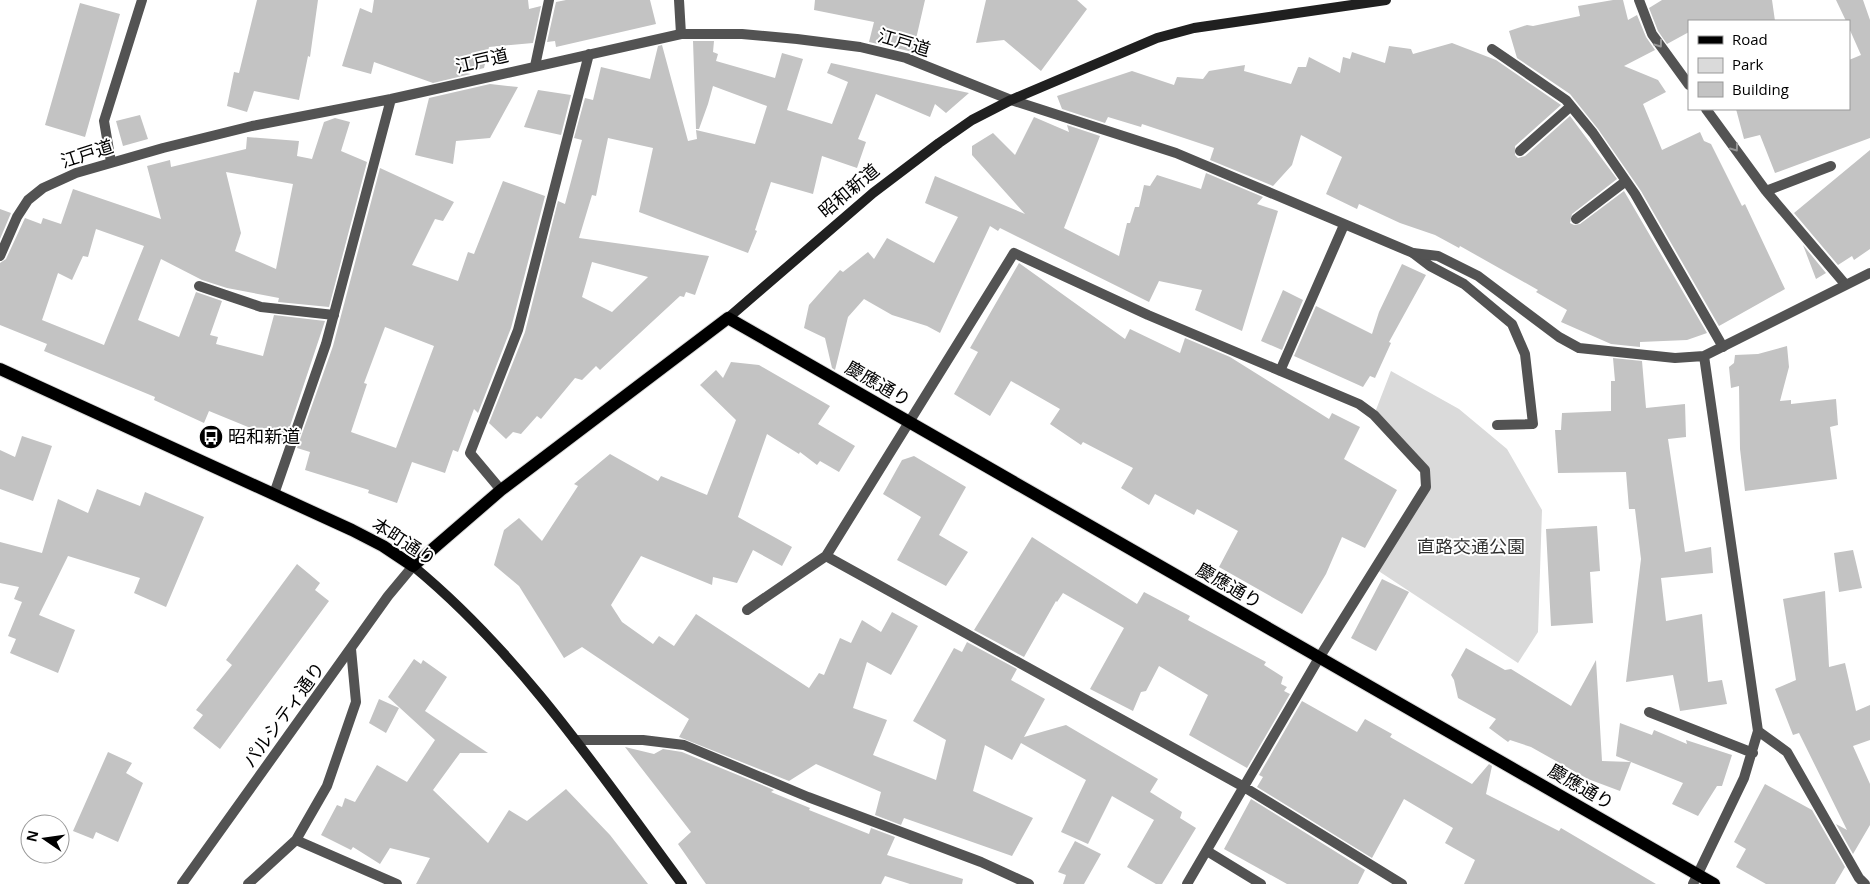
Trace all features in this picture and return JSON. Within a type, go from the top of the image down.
[{"type":"main road","name":"昭和新道","points":[[413,566],[501,490],[728,318],[873,193],[938,143],[972,120],[1011,100],[1166,36],[1194,28],[1366,1],[1386,0]]},
{"type":"main road","name":"慶應通り","points":[[728,318],[1319,658],[1696,879],[1714,884]]},
{"type":"main road","name":"本町通り","points":[[0,369],[368,538],[413,566],[448,595],[482,629],[574,740],[682,884]]},
{"type":"street","points":[[111,162],[104,121],[142,0]]},
{"type":"street","points":[[535,66],[549,0]]},
{"type":"street","points":[[678,0],[681,34]]},
{"type":"street","points":[[1639,0],[1652,34],[1688,84]]},
{"type":"street","name":"江戸道","points":[[0,256],[17,217],[28,200],[43,188],[62,179],[111,162],[252,126],[391,99],[681,34],[751,35],[860,47],[906,58],[1011,100],[1176,154],[1413,253]]},
{"type":"street","points":[[1492,49],[1538,79],[1571,106],[1626,181],[1723,347]]},
{"type":"street","points":[[501,490],[470,453],[518,330],[589,54]]},
{"type":"street","points":[[274,494],[326,344],[391,99]]},
{"type":"street","points":[[1520,152],[1571,106]]},
{"type":"street","points":[[1707,110],[1766,191],[1845,284]]},
{"type":"street","points":[[1766,191],[1832,166]]},
{"type":"street","points":[[1576,219],[1626,181]]},
{"type":"street","points":[[1280,371],[1344,225]]},
{"type":"street","points":[[746,610],[826,556],[1014,252],[1148,315],[1359,404],[1374,415],[1425,470],[1426,487],[1319,658],[1187,884]]},
{"type":"street","points":[[1413,253],[1438,256],[1478,276],[1559,337],[1579,348],[1675,358],[1704,356],[1870,273]]},
{"type":"street","points":[[1413,253],[1430,266],[1464,284],[1512,324],[1525,354],[1533,424],[1497,425]]},
{"type":"street","points":[[199,286],[261,307],[334,315]]},
{"type":"street","points":[[1696,879],[1744,778],[1758,731],[1704,356]]},
{"type":"street","points":[[826,556],[1244,787],[1402,884]]},
{"type":"street","name":"パルシティ通り","points":[[182,884],[388,596],[413,566]]},
{"type":"street","points":[[248,884],[296,840],[327,786],[356,702],[351,649]]},
{"type":"street","points":[[1649,712],[1753,753]]},
{"type":"street","points":[[1758,731],[1787,752],[1821,815],[1859,878],[1865,884]]},
{"type":"street","points":[[574,740],[643,740],[684,745],[808,797],[981,862],[1029,884]]},
{"type":"street","points":[[296,840],[397,884]]},
{"type":"street","points":[[1207,851],[1261,884]]},
{"type":"green space","name":"直路交通公園","points":[[1391,371],[1459,409],[1507,449],[1542,510],[1538,632],[1518,663],[1374,568],[1426,486],[1425,470],[1374,415]]},
{"type":"building","points":[[257,0],[318,0],[310,57],[308,56],[299,100],[254,91],[247,112],[227,106],[234,72],[239,73]]},
{"type":"building","points":[[374,0],[528,0],[529,9],[541,6],[533,43],[489,47],[484,68],[465,73],[471,74],[433,83],[374,62],[371,74],[342,66],[360,8],[372,13]]},
{"type":"building","points":[[566,0],[650,0],[656,24],[556,47],[555,41],[547,42],[556,2]]},
{"type":"building","points":[[815,0],[925,0],[913,52],[869,42],[874,22],[814,10]]},
{"type":"building","points":[[986,0],[1077,0],[1087,9],[1041,71],[1004,40],[976,43]]},
{"type":"building","points":[[1623,0],[1628,20],[1637,15],[1646,37],[1655,50],[1624,66],[1658,80],[1666,92],[1643,104],[1662,150],[1700,132],[1704,141],[1711,144],[1742,206],[1745,204],[1785,289],[1719,326],[1641,191],[1598,129],[1570,94],[1517,58],[1509,31],[1527,25],[1533,26],[1580,16],[1578,6]]},
{"type":"building","points":[[1662,0],[1772,0],[1775,20],[1688,20],[1688,33],[1667,44],[1658,31],[1649,8]]},
{"type":"building","points":[[1836,0],[1863,0],[1870,20],[1870,138],[1775,173],[1760,135],[1744,139],[1736,110],[1850,110],[1850,60],[1861,55],[1850,30],[1850,20],[1846,20]]},
{"type":"building","points":[[80,3],[120,14],[85,137],[45,125]]},
{"type":"building","points":[[693,41],[714,41],[713,52],[718,54],[716,61],[775,78],[782,53],[803,59],[787,110],[832,124],[848,82],[827,73],[831,63],[969,93],[946,113],[935,104],[930,117],[876,94],[858,139],[866,142],[857,168],[822,156],[813,194],[771,182],[755,230],[757,231],[748,253],[639,212],[653,148],[608,138],[596,196],[592,195],[579,238],[709,256],[695,295],[686,292],[684,297],[680,296],[600,370],[596,366],[582,380],[575,378],[541,419],[537,416],[521,434],[513,432],[506,439],[489,423],[525,332],[558,201],[565,204],[582,140],[574,138],[585,98],[593,100],[601,67],[650,79],[658,46],[662,45],[688,141],[697,139],[696,130],[755,144],[767,106],[713,86],[699,129],[696,129]],"holes":[[[592,262],[648,277],[612,312],[582,297]]]},
{"type":"building","points":[[1452,43],[1496,60],[1561,105],[1515,146],[1515,155],[1518,158],[1525,156],[1570,116],[1617,179],[1572,214],[1570,223],[1574,225],[1580,224],[1624,191],[1707,333],[1687,340],[1640,342],[1640,347],[1611,344],[1561,322],[1567,310],[1536,292],[1538,290],[1460,246],[1459,248],[1435,235],[1400,223],[1359,204],[1357,209],[1326,194],[1342,157],[1301,135],[1292,165],[1273,186],[1210,160],[1214,148],[1142,124],[1141,127],[1108,117],[1105,123],[1062,109],[1057,96],[1132,71],[1174,85],[1177,77],[1203,79],[1209,71],[1245,65],[1244,71],[1291,84],[1298,67],[1306,67],[1309,57],[1340,73],[1343,57],[1350,59],[1352,52],[1385,63],[1389,46],[1411,49],[1413,54]]},
{"type":"building","points":[[490,84],[518,87],[490,138],[456,141],[453,164],[415,155],[429,98]]},
{"type":"building","points":[[538,90],[571,95],[561,135],[524,127]]},
{"type":"building","points":[[140,115],[148,139],[123,146],[116,121]]},
{"type":"building","points":[[1034,117],[1069,132],[1067,125],[1100,136],[1064,228],[1119,256],[1127,223],[1130,223],[1135,207],[1139,207],[1144,185],[1150,186],[1157,175],[1201,189],[1206,173],[1263,197],[1257,204],[1278,211],[1242,331],[1195,310],[1202,290],[1159,281],[1149,302],[1000,228],[998,231],[990,226],[940,333],[927,326],[892,315],[864,299],[848,317],[835,370],[832,368],[825,338],[804,328],[809,305],[840,270],[843,272],[868,252],[874,259],[887,238],[934,263],[958,217],[925,203],[935,176],[1025,214],[972,155],[972,146],[993,133],[1015,155]]},
{"type":"building","points":[[335,118],[350,122],[341,151],[367,162],[329,307],[278,302],[279,298],[227,288],[202,280],[161,259],[138,320],[179,337],[196,292],[222,301],[210,335],[218,337],[216,344],[263,356],[274,315],[325,321],[284,444],[264,438],[265,434],[209,411],[204,423],[154,400],[155,397],[44,351],[47,344],[0,325],[0,263],[6,259],[25,218],[41,224],[43,218],[61,224],[73,189],[161,219],[147,166],[170,160],[171,167],[246,149],[247,137],[299,141],[297,156],[312,159],[324,122]],"holes":[[[226,172],[293,184],[276,269],[235,251],[241,233]],[[96,229],[144,246],[104,345],[42,320],[58,273],[72,280],[83,256],[88,257]]]},
{"type":"building","points":[[1870,150],[1870,249],[1854,260],[1852,256],[1838,265],[1794,213]]},
{"type":"building","points":[[380,168],[454,202],[443,221],[435,219],[412,265],[458,281],[468,252],[474,254],[503,181],[545,196],[511,328],[478,413],[474,409],[458,452],[453,450],[445,473],[412,462],[397,503],[368,493],[369,490],[305,470],[310,452],[297,448],[333,346]],"holes":[[[385,327],[434,346],[396,448],[351,432],[367,384],[364,383]]]},
{"type":"building","points":[[0,209],[11,213],[0,239]]},
{"type":"building","points":[[1803,245],[1826,273],[1816,279]]},
{"type":"building","points":[[1019,263],[1125,339],[1130,329],[1180,353],[1185,338],[1230,357],[1329,419],[1332,413],[1360,427],[1344,459],[1397,490],[1365,548],[1342,537],[1326,574],[1302,614],[1219,567],[1238,531],[1197,509],[1194,515],[1155,494],[1149,505],[1121,488],[1133,468],[1083,442],[1081,445],[1050,424],[1060,409],[1011,381],[990,416],[954,394],[978,352],[970,348]]},
{"type":"building","points":[[1402,264],[1426,275],[1389,342],[1391,343],[1375,378],[1370,376],[1363,387],[1294,356],[1316,306],[1372,334],[1379,312]]},
{"type":"building","points":[[1283,290],[1303,300],[1282,350],[1261,341]]},
{"type":"building","points":[[1787,346],[1789,367],[1780,401],[1791,400],[1791,404],[1836,399],[1838,425],[1830,427],[1837,479],[1745,491],[1740,449],[1739,386],[1731,388],[1729,367],[1734,363],[1735,355],[1758,354]]},
{"type":"building","points":[[1613,358],[1642,361],[1646,408],[1685,404],[1686,437],[1668,439],[1685,552],[1711,547],[1713,573],[1661,578],[1666,621],[1702,614],[1708,682],[1722,680],[1727,704],[1680,711],[1673,675],[1626,682],[1641,559],[1635,509],[1629,509],[1626,472],[1558,473],[1555,430],[1561,430],[1562,413],[1611,411],[1611,381],[1615,381]]},
{"type":"building","points":[[731,362],[759,365],[830,406],[818,424],[855,446],[839,472],[820,461],[817,465],[800,452],[799,454],[767,434],[738,517],[792,547],[782,566],[753,550],[737,583],[713,577],[712,585],[641,556],[611,605],[622,622],[653,644],[659,636],[674,646],[696,614],[809,688],[819,673],[824,675],[840,638],[851,643],[862,620],[881,632],[892,612],[918,626],[891,675],[867,662],[853,708],[887,720],[873,755],[936,780],[946,740],[913,721],[954,648],[962,652],[967,642],[1017,669],[1011,680],[1045,699],[1024,737],[1066,725],[1158,779],[1150,792],[1182,812],[1180,818],[1196,828],[1162,884],[1156,884],[1127,867],[1154,820],[1112,796],[1088,844],[1061,832],[1086,780],[1021,743],[1012,760],[985,745],[973,791],[1033,818],[1012,856],[904,818],[901,825],[875,815],[881,792],[816,764],[789,781],[679,737],[689,719],[582,647],[564,658],[519,586],[494,565],[504,530],[519,518],[542,541],[578,486],[574,484],[610,454],[658,481],[661,476],[707,495],[736,420],[700,385],[716,370],[723,378]]},
{"type":"building","points":[[22,436],[52,446],[33,501],[0,489],[0,450],[15,457]]},
{"type":"building","points":[[914,456],[966,487],[939,535],[968,552],[946,586],[897,560],[921,517],[883,494],[902,460]]},
{"type":"building","points":[[97,489],[140,506],[145,492],[204,517],[166,607],[134,593],[140,578],[68,556],[39,615],[75,630],[58,673],[10,653],[16,639],[8,636],[22,602],[14,599],[19,587],[0,583],[0,542],[42,553],[58,499],[88,513]]},
{"type":"building","points":[[1597,526],[1600,571],[1590,572],[1593,623],[1551,626],[1546,529]]},
{"type":"building","points":[[1032,537],[1137,604],[1144,592],[1190,616],[1188,620],[1266,662],[1264,665],[1283,677],[1281,684],[1287,687],[1284,691],[1290,694],[1247,768],[1189,735],[1208,695],[1159,666],[1146,691],[1141,692],[1133,711],[1090,689],[1124,628],[1063,593],[1056,601],[1024,657],[974,630]]},
{"type":"building","points":[[1853,550],[1862,588],[1839,592],[1834,553]]},
{"type":"building","points":[[297,564],[320,583],[315,590],[329,601],[220,749],[193,728],[203,715],[196,710],[232,665],[226,660]]},
{"type":"building","points":[[1382,579],[1409,592],[1376,651],[1351,638]]},
{"type":"building","points":[[1825,591],[1829,667],[1845,663],[1856,711],[1870,705],[1870,740],[1853,746],[1870,784],[1870,825],[1853,854],[1836,824],[1847,830],[1799,733],[1793,735],[1775,689],[1796,680],[1783,599]]},
{"type":"building","points":[[1466,648],[1505,670],[1511,669],[1571,706],[1596,660],[1602,761],[1631,762],[1620,791],[1588,779],[1531,747],[1510,740],[1508,742],[1489,728],[1496,719],[1458,698],[1451,675]]},
{"type":"building","points":[[414,659],[421,664],[423,660],[447,677],[425,711],[488,753],[460,753],[433,790],[488,843],[509,810],[527,821],[566,789],[610,835],[648,884],[416,884],[430,858],[390,848],[380,864],[353,847],[351,850],[321,835],[337,805],[342,807],[345,798],[355,802],[377,765],[407,782],[435,740],[388,697]]},
{"type":"building","points":[[379,699],[399,708],[386,733],[369,723]]},
{"type":"building","points":[[1302,701],[1357,732],[1365,719],[1392,734],[1390,737],[1472,784],[1489,764],[1492,766],[1486,794],[1559,831],[1561,828],[1656,884],[1464,884],[1475,860],[1445,843],[1453,828],[1404,799],[1372,858],[1257,787],[1263,777],[1259,775]]},
{"type":"building","points":[[1620,723],[1652,735],[1654,730],[1687,744],[1686,740],[1732,755],[1722,786],[1717,786],[1698,816],[1672,804],[1683,783],[1616,756]]},
{"type":"building","points":[[625,747],[654,754],[663,749],[682,752],[774,790],[771,792],[810,808],[809,810],[869,834],[871,828],[895,837],[887,855],[963,879],[962,884],[910,884],[885,876],[881,884],[706,884],[678,844],[691,832]]},
{"type":"building","points":[[108,752],[132,763],[126,773],[143,783],[118,842],[96,832],[93,839],[73,831]]},
{"type":"building","points":[[1765,784],[1812,810],[1845,867],[1835,884],[1766,884],[1736,867],[1746,849],[1734,842]]},
{"type":"building","points":[[1251,799],[1365,870],[1358,884],[1287,884],[1224,849]]},
{"type":"building","points":[[1075,841],[1101,854],[1084,884],[1063,884],[1066,875],[1058,872]]},
{"type":"place","name":"昭和新道","points":[[211,437]]}]
